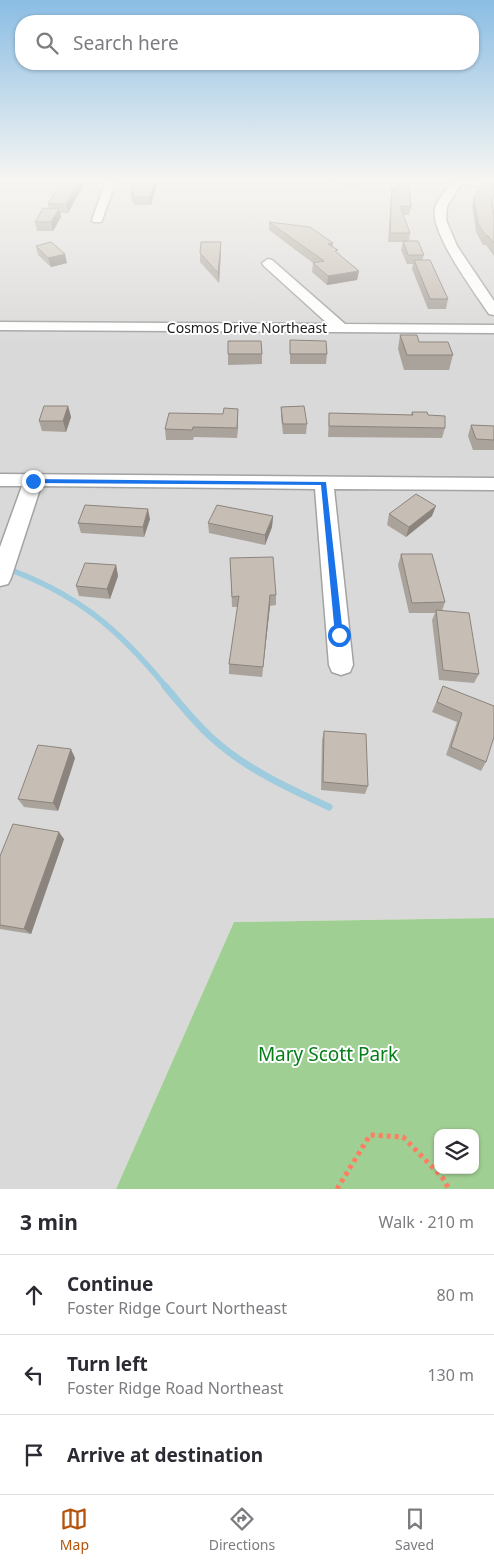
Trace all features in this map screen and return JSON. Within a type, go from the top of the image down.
[{"type":"street","points":[[446,236],[494,311]]},
{"type":"street","points":[[268,263],[341,328]]},
{"type":"street","name":"Cosmos Drive Northeast","points":[[0,326],[494,329]]},
{"type":"street","points":[[0,480],[494,484]]},
{"type":"street","points":[[0,578],[33,481]]},
{"type":"street","points":[[324,483],[341,665]]},
{"type":"path","points":[[337,1189],[370,1135],[403,1138],[442,1176],[449,1189]]},
{"type":"shaded area","points":[[0,236],[494,236],[494,918],[234,922],[116,1189],[0,1189]]},
{"type":"green space","name":"Mary Scott Park","points":[[494,918],[494,1189],[116,1189],[234,922]]},
{"type":"building","points":[[289,236],[324,236],[333,243],[328,244],[338,250],[335,251],[359,271],[328,276],[313,263],[324,261]]},
{"type":"building","points":[[488,236],[494,236],[494,243]]},
{"type":"building","points":[[403,241],[418,241],[424,255],[408,255]]},
{"type":"building","points":[[51,242],[65,254],[48,258],[36,246]]},
{"type":"building","points":[[201,242],[221,242],[218,273],[200,253]]},
{"type":"building","points":[[414,260],[430,260],[448,299],[430,299]]},
{"type":"building","points":[[400,335],[417,335],[419,342],[448,342],[453,355],[407,355]]},
{"type":"building","points":[[290,340],[326,341],[327,354],[290,354]]},
{"type":"building","points":[[228,341],[261,341],[262,354],[228,354]]},
{"type":"building","points":[[44,406],[68,406],[63,421],[39,421]]},
{"type":"building","points":[[304,406],[307,424],[283,424],[281,407]]},
{"type":"building","points":[[224,408],[238,409],[237,428],[193,427],[192,430],[165,429],[169,413],[223,414]]},
{"type":"building","points":[[412,412],[427,412],[428,415],[445,416],[445,428],[329,426],[329,413],[413,415]]},
{"type":"building","points":[[471,425],[494,426],[494,440],[476,439]]},
{"type":"building","points":[[416,494],[436,506],[409,527],[389,514]]},
{"type":"building","points":[[85,505],[148,509],[143,527],[78,523]]},
{"type":"building","points":[[217,505],[273,516],[265,535],[208,523]]},
{"type":"building","points":[[401,554],[432,554],[445,602],[412,603]]},
{"type":"building","points":[[273,557],[276,595],[270,595],[263,667],[229,664],[239,596],[232,597],[230,558]]},
{"type":"building","points":[[85,563],[116,565],[107,589],[76,586]]},
{"type":"building","points":[[436,610],[469,613],[479,674],[443,670]]},
{"type":"building","points":[[443,686],[494,706],[494,737],[486,762],[451,747],[462,713],[437,702]]},
{"type":"building","points":[[324,731],[366,734],[368,786],[323,782]]},
{"type":"building","points":[[38,745],[71,749],[53,803],[18,799]]},
{"type":"building","points":[[13,824],[59,832],[24,929],[0,925],[0,856]]},
{"type":"waterway","points":[[0,566],[51,587],[93,614],[130,646],[166,687]]},
{"type":"waterway","points":[[165,686],[200,726],[225,749],[268,777],[329,807]]},
{"type":"route","points":[[33,481],[324,483],[339,635]]}]
